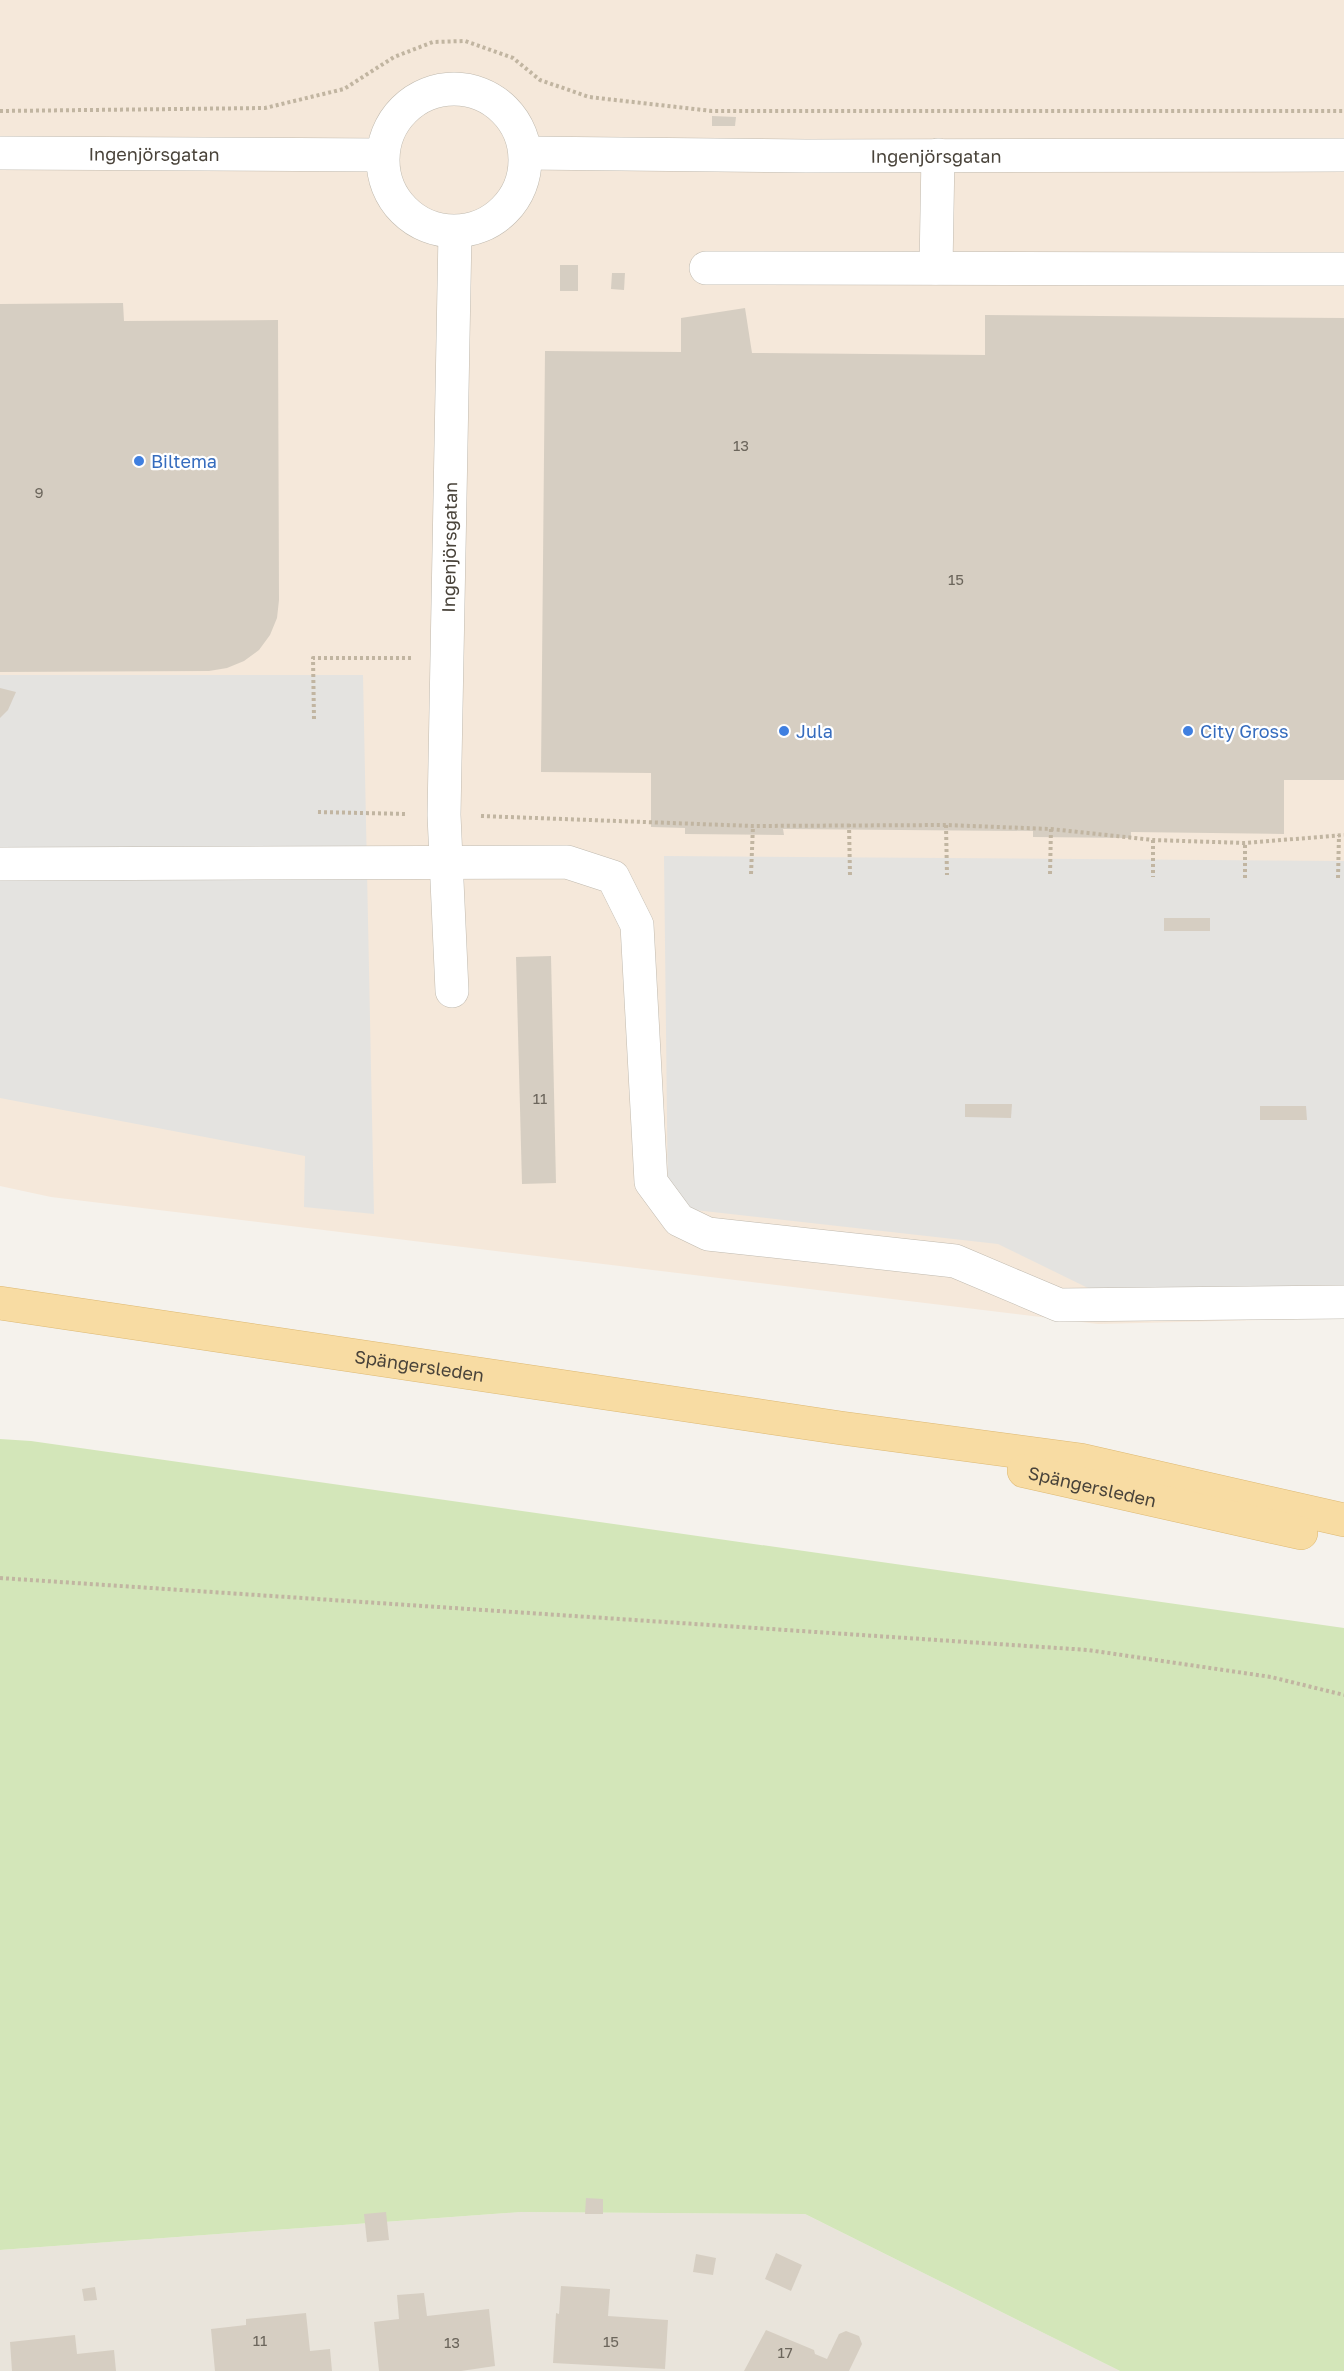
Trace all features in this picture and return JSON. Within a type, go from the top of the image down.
[{"type":"main road","name":"Spängersleden","points":[[0,1304],[841,1428],[1081,1460],[1344,1520]]},
{"type":"main road","name":"Spängersleden","points":[[841,1428],[1187,1509],[1344,1542]]},
{"type":"street","points":[[465,89],[488,97],[506,111],[520,130],[526,153],[524,177],[510,205],[499,217],[478,228],[455,233],[432,229],[410,218],[394,200],[384,178],[382,155],[388,132],[401,112],[419,97],[441,90],[465,89]]},
{"type":"street","name":"Ingenjörsgatan","points":[[0,153],[382,155]]},
{"type":"street","name":"Ingenjörsgatan","points":[[526,153],[1344,155]]},
{"type":"street","points":[[936,268],[938,155]]},
{"type":"street","name":"Ingenjörsgatan","points":[[452,991],[444,815],[455,233]]},
{"type":"street","points":[[706,268],[1344,268]]},
{"type":"street","points":[[0,864],[567,862],[612,877],[637,925],[651,1182],[679,1220],[708,1234],[955,1261],[1059,1305],[1344,1302]]},
{"type":"path","points":[[0,111],[265,108],[344,89],[394,57],[433,42],[465,41],[513,58],[540,80],[589,97],[711,111],[1344,111]]},
{"type":"path","points":[[314,719],[313,658],[446,658]]},
{"type":"path","points":[[318,812],[753,826],[946,825],[1051,829],[1153,840],[1245,843],[1342,835],[1338,878]]},
{"type":"path","points":[[849,824],[850,875]]},
{"type":"path","points":[[946,825],[947,875]]},
{"type":"path","points":[[751,874],[753,826]]},
{"type":"path","points":[[1050,874],[1051,829]]},
{"type":"path","points":[[1153,840],[1153,877]]},
{"type":"path","points":[[1245,843],[1245,878]]},
{"type":"path","points":[[0,1578],[1088,1650],[1270,1677],[1344,1695]]},
{"type":"shaded area","points":[[0,0],[1344,0],[1344,1318],[1098,1324],[51,1197],[0,1186]]},
{"type":"shaded area","points":[[0,675],[363,675],[374,1214],[304,1207],[305,1156],[0,1098]]},
{"type":"shaded area","points":[[664,856],[1344,861],[1344,1285],[1090,1289],[998,1244],[668,1207]]},
{"type":"shaded area","points":[[521,2212],[805,2214],[1120,2371],[0,2371],[0,2250]]},
{"type":"green space","points":[[0,1439],[31,1441],[1344,1628],[1344,2371],[1120,2371],[805,2214],[521,2212],[0,2250]]},
{"type":"building","points":[[712,116],[736,117],[735,126],[712,126]]},
{"type":"building","points":[[560,265],[578,265],[578,291],[560,291]]},
{"type":"building","points":[[612,273],[625,273],[624,290],[611,289]]},
{"type":"building","name":"Biltema","points":[[123,303],[124,321],[278,320],[279,600],[277,618],[270,635],[259,650],[244,661],[227,668],[209,671],[0,672],[0,304]]},
{"type":"building","points":[[745,308],[752,353],[985,355],[985,315],[1344,318],[1344,780],[1284,780],[1284,834],[1131,832],[1131,838],[1033,837],[1033,831],[783,829],[784,835],[685,834],[685,828],[651,827],[651,773],[541,772],[545,351],[681,352],[681,318]]},
{"type":"building","points":[[0,688],[16,692],[8,710],[0,718]]},
{"type":"building","points":[[1164,918],[1210,918],[1210,931],[1164,931]]},
{"type":"building","points":[[551,956],[556,1183],[522,1184],[516,957]]},
{"type":"building","points":[[965,1104],[1012,1104],[1011,1118],[965,1117]]},
{"type":"building","points":[[1260,1106],[1306,1106],[1307,1120],[1260,1120]]},
{"type":"building","points":[[586,2198],[603,2199],[603,2214],[585,2214]]},
{"type":"building","points":[[386,2212],[389,2240],[367,2242],[364,2214]]},
{"type":"building","points":[[776,2253],[802,2265],[791,2291],[765,2279]]},
{"type":"building","points":[[696,2254],[716,2258],[713,2275],[693,2272]]},
{"type":"building","points":[[561,2286],[610,2289],[608,2316],[668,2320],[665,2369],[553,2363],[556,2313],[559,2314]]},
{"type":"building","points":[[95,2287],[97,2300],[84,2301],[82,2289]]},
{"type":"building","points":[[424,2293],[427,2316],[489,2309],[495,2366],[461,2371],[379,2371],[374,2322],[399,2319],[397,2295]]},
{"type":"building","points":[[306,2313],[310,2351],[330,2349],[332,2371],[215,2371],[211,2329],[246,2325],[246,2319]]},
{"type":"building","points":[[766,2330],[814,2350],[815,2354],[827,2359],[839,2334],[846,2331],[859,2336],[862,2344],[849,2371],[744,2371]]},
{"type":"building","points":[[75,2335],[77,2354],[114,2350],[116,2371],[12,2371],[10,2342]]},
{"type":"place","name":"Biltema","points":[[139,461]]},
{"type":"place","name":"Jula","points":[[784,731]]},
{"type":"place","name":"City Gross","points":[[1188,731]]}]
